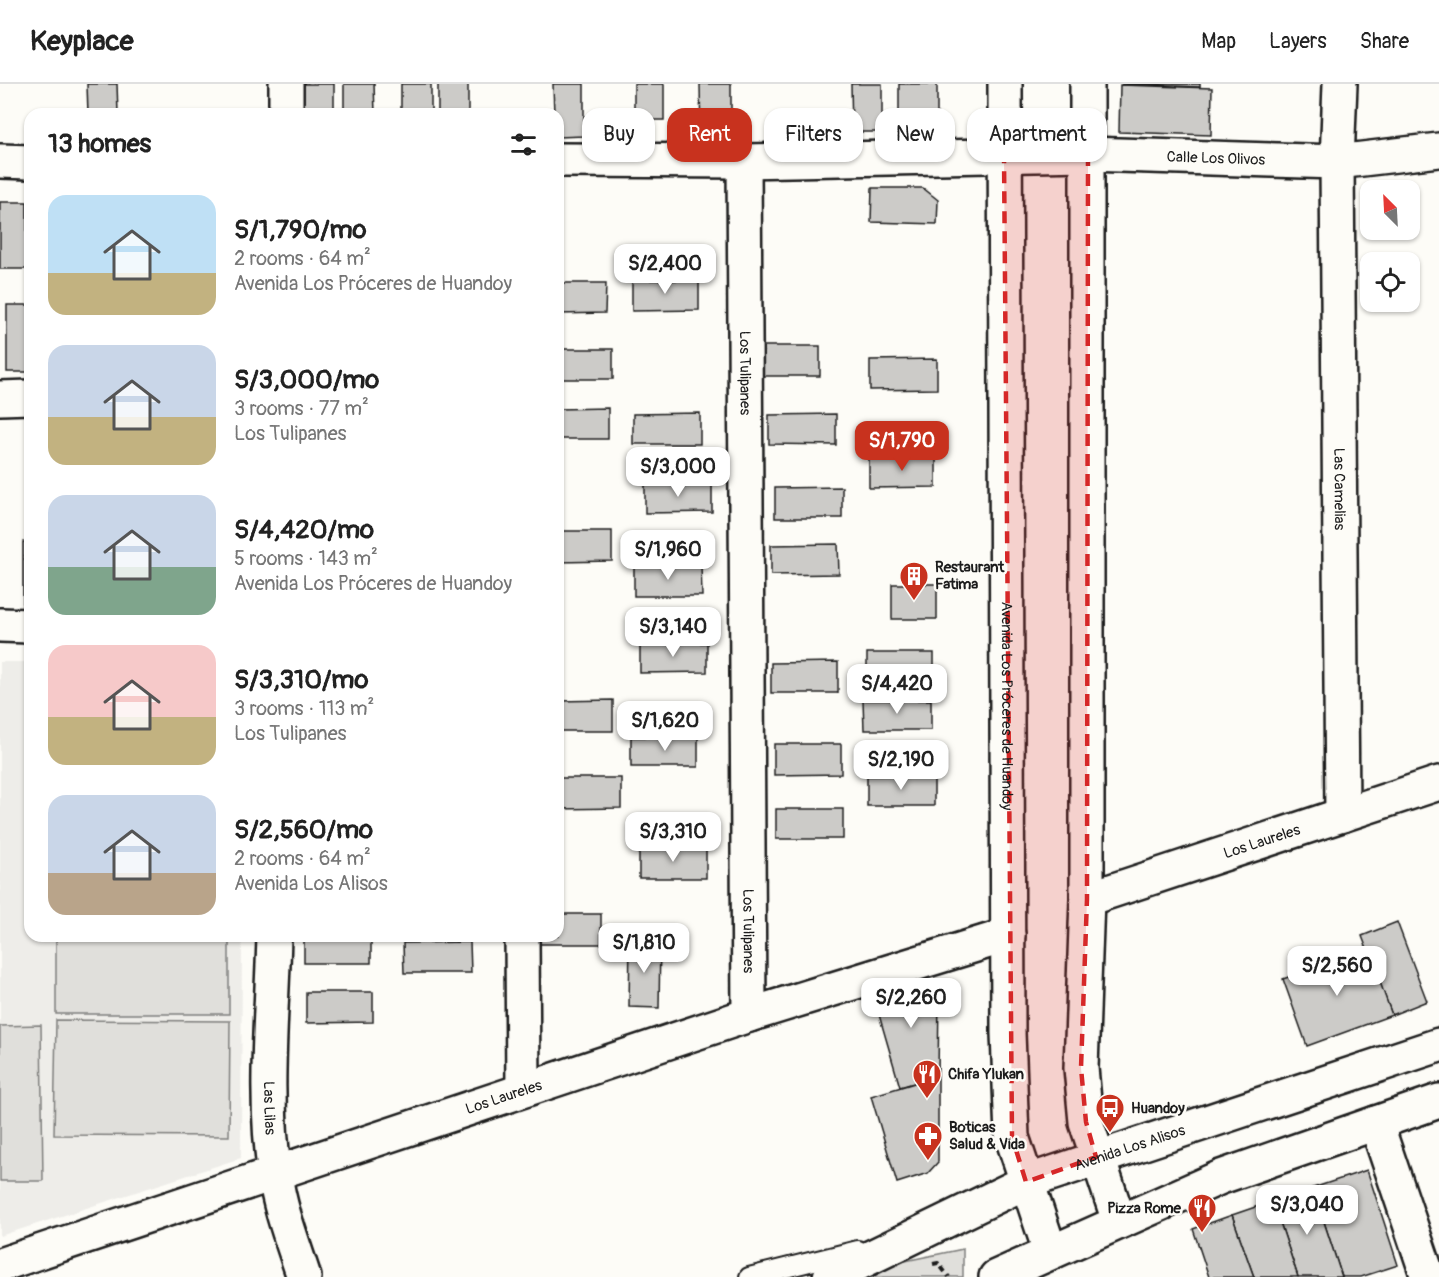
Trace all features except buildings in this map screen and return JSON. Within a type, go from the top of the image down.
[{"type":"street","points":[[286,84],[286,108]]},
{"type":"street","name":"Avenida Los Próceres de Huandoy","points":[[1005,84],[1005,108]]},
{"type":"street","points":[[1087,84],[1087,108]]},
{"type":"street","name":"Las Camelias","points":[[1340,84],[1337,162],[1342,815]]},
{"type":"street","name":"Calle Los Olivos","points":[[1107,155],[1337,162],[1439,150]]},
{"type":"street","name":"Calle Los Olivos","points":[[752,162],[967,157]]},
{"type":"street","name":"Calle Los Olivos","points":[[564,160],[667,161]]},
{"type":"street","points":[[0,161],[24,162]]},
{"type":"street","name":"Los Tulipanes","points":[[744,162],[749,1015]]},
{"type":"street","name":"Avenida Los Próceres de Huandoy","points":[[1004,162],[1008,935],[1012,1137],[1050,1251]]},
{"type":"street","points":[[1088,162],[1087,899],[1081,1068],[1086,1122],[1119,1221]]},
{"type":"street","points":[[0,398],[24,397]]},
{"type":"street","points":[[0,625],[24,626]]},
{"type":"street","name":"Los Laureles","points":[[1087,899],[1439,783]]},
{"type":"street","name":"Los Laureles","points":[[0,1265],[275,1176],[749,1015],[1008,935]]},
{"type":"street","name":"Las Lilas","points":[[274,942],[269,1119],[275,1176],[283,1214],[304,1277]]},
{"type":"street","points":[[522,942],[523,1090]]},
{"type":"street","name":"Avenida Los Alisos","points":[[830,1277],[921,1251],[1026,1182],[1439,1045]]},
{"type":"street","points":[[996,1277],[1050,1251],[1221,1177],[1439,1101]]},
{"type":"street","points":[[1376,1123],[1428,1277]]},
{"type":"lane","points":[[748,1277],[921,1251]]},
{"type":"path","points":[[921,1251],[938,1263],[949,1277]]},
{"type":"highlighted area","points":[[1088,154],[1087,899],[1081,1068],[1086,1122],[1096,1157],[1026,1182],[1012,1137],[1004,156]]},
{"type":"shaded area","points":[[0,662],[24,662],[24,942],[242,942],[241,1158],[0,1236]]},
{"type":"shaded area","points":[[56,942],[229,942],[229,1014],[56,1014]]},
{"type":"shaded area","points":[[56,1020],[230,1021],[229,1136],[54,1135]]},
{"type":"shaded area","points":[[41,1025],[43,1181],[0,1181],[0,1026]]},
{"type":"shaded area","points":[[963,1249],[963,1277],[864,1277],[891,1264]]},
{"type":"place","name":"Restaurant Fatima","points":[[914,602]]},
{"type":"place","name":"Chifa Ylukan","points":[[927,1100]]},
{"type":"place","name":"Huandoy","points":[[1110,1134]]},
{"type":"place","name":"Boticas Salud & Vida","points":[[928,1162]]},
{"type":"place","name":"Pizza Rome","points":[[1202,1234]]}]
